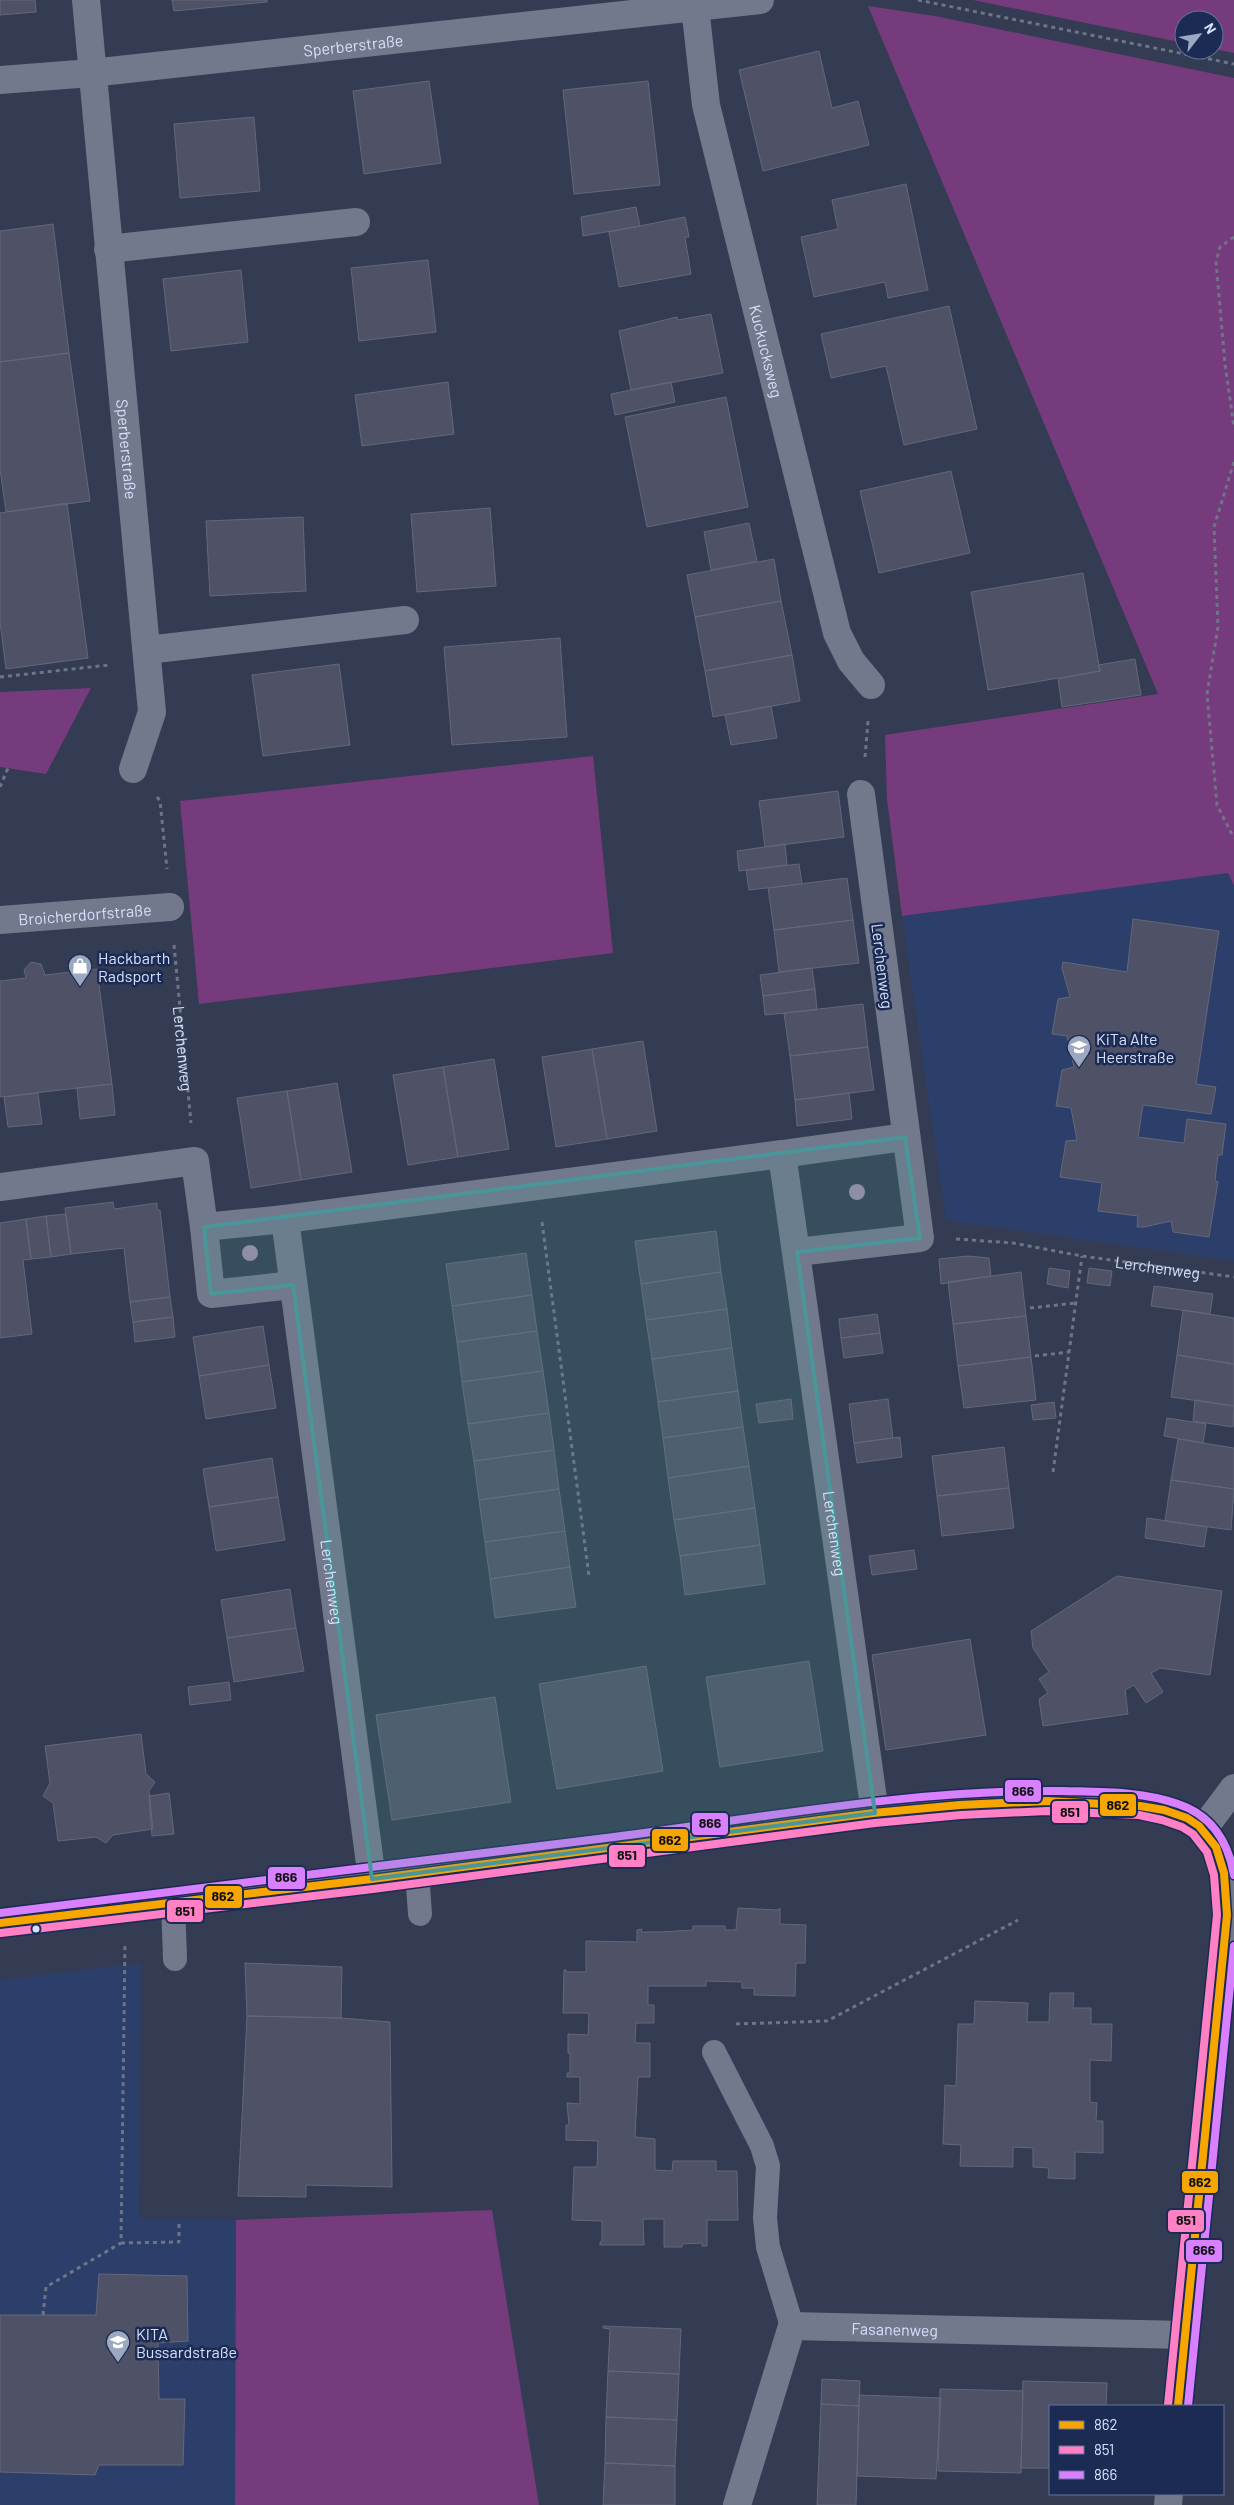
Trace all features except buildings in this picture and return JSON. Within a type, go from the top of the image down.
[{"type":"street","name":"Sperberstraße","points":[[86,0],[91,73],[152,712],[133,769]]},
{"type":"street","name":"Sperberstraße","points":[[0,80],[91,73],[615,7],[695,7],[760,0]]},
{"type":"street","name":"Kuckucksweg","points":[[695,7],[706,105],[837,633],[851,661],[870,685]]},
{"type":"street","points":[[108,249],[356,222]]},
{"type":"street","points":[[147,656],[405,620]]},
{"type":"street","name":"Lerchenweg","points":[[862,794],[920,1238]]},
{"type":"street","name":"Broicherdorfstraße","points":[[0,920],[170,907]]},
{"type":"street","points":[[204,1227],[285,1219],[906,1137]]},
{"type":"street","name":"Lerchenweg","points":[[782,1154],[875,1813]]},
{"type":"street","points":[[0,1187],[195,1161],[211,1294],[293,1286]]},
{"type":"street","name":"Lerchenweg","points":[[285,1219],[350,1698],[372,1879]]},
{"type":"street","points":[[797,1252],[920,1238]]},
{"type":"street","points":[[1204,1828],[1234,1788]]},
{"type":"street","points":[[0,1923],[125,1906],[372,1879],[875,1813],[979,1803],[1060,1801],[1133,1805],[1168,1811],[1187,1818],[1204,1828],[1214,1843],[1223,1863],[1226,1915],[1178,2405]]},
{"type":"street","points":[[737,2505],[792,2326]]},
{"type":"street","name":"Fasanenweg","points":[[792,2326],[1185,2335]]},
{"type":"lane","points":[[417,1872],[420,1914]]},
{"type":"lane","points":[[173,1901],[175,1959]]},
{"type":"lane","points":[[714,2052],[762,2146],[768,2166],[766,2218],[768,2247],[792,2326]]},
{"type":"path","points":[[918,0],[1234,64]]},
{"type":"path","points":[[1234,237],[1220,248],[1216,262],[1225,364],[1234,427]]},
{"type":"path","points":[[1234,462],[1214,527],[1218,627],[1207,694],[1217,805],[1234,838]]},
{"type":"path","points":[[0,677],[147,656]]},
{"type":"path","points":[[862,794],[870,685]]},
{"type":"path","points":[[0,787],[8,768]]},
{"type":"path","name":"Lerchenweg","points":[[133,769],[160,801],[195,1161]]},
{"type":"path","points":[[537,1186],[589,1576]]},
{"type":"path","name":"Lerchenweg","points":[[920,1238],[1013,1243],[1082,1256],[1234,1277]]},
{"type":"path","points":[[1053,1472],[1082,1256]]},
{"type":"path","points":[[1030,1308],[1076,1303]]},
{"type":"path","points":[[1035,1356],[1069,1352]]},
{"type":"path","points":[[121,2244],[125,1906]]},
{"type":"path","points":[[714,2052],[716,2024],[827,2021],[1018,1920]]},
{"type":"path","points":[[43,2315],[46,2287],[121,2244],[179,2242],[178,2220]]},
{"type":"highlighted area","points":[[905,1137],[920,1238],[797,1252],[875,1813],[372,1879],[293,1285],[211,1294],[204,1227]]},
{"type":"shaded area","points":[[973,0],[1234,0],[1234,53],[1224,51],[1224,10],[1174,10],[1174,41]]},
{"type":"shaded area","points":[[868,6],[935,16],[1234,78],[1234,886],[1228,873],[902,916],[887,799],[885,735],[1158,694]]},
{"type":"shaded area","points":[[91,688],[46,774],[0,767],[0,692]]},
{"type":"shaded area","points":[[593,756],[613,953],[199,1004],[180,801]]},
{"type":"shaded area","name":"KiTa Alte Heerstraße","points":[[1228,872],[1234,886],[1234,1261],[946,1220],[902,916]]},
{"type":"shaded area","name":"KITA Bussardstraße","points":[[141,1963],[139,2220],[236,2220],[235,2505],[0,2505],[0,1980]]},
{"type":"shaded area","points":[[492,2210],[539,2505],[235,2505],[236,2220]]},
{"type":"transit line","name":"866","points":[[0,1913],[537,1847],[838,1806],[951,1795],[1007,1792],[1063,1791],[1136,1794],[1178,1804],[1190,1809],[1209,1822],[1222,1840],[1234,1875]]},
{"type":"transit line","name":"862","points":[[0,1923],[372,1879],[873,1813],[960,1805],[1047,1801],[1140,1806],[1164,1810],[1187,1818],[1199,1826],[1216,1847],[1224,1873],[1227,1915],[1178,2405]]},
{"type":"transit line","name":"851","points":[[1,1933],[373,1889],[875,1823],[961,1815],[1047,1811],[1139,1815],[1182,1827],[1193,1834],[1207,1852],[1214,1875],[1217,1915],[1168,2405]]},
{"type":"transit line","name":"866","points":[[1188,2405],[1234,1946]]},
{"type":"place","name":"Hackbarth Radsport","points":[[80,987]]},
{"type":"place","name":"KiTa Alte Heerstraße","points":[[1079,1068]]},
{"type":"place","name":"KITA Bussardstraße","points":[[118,2363]]}]
